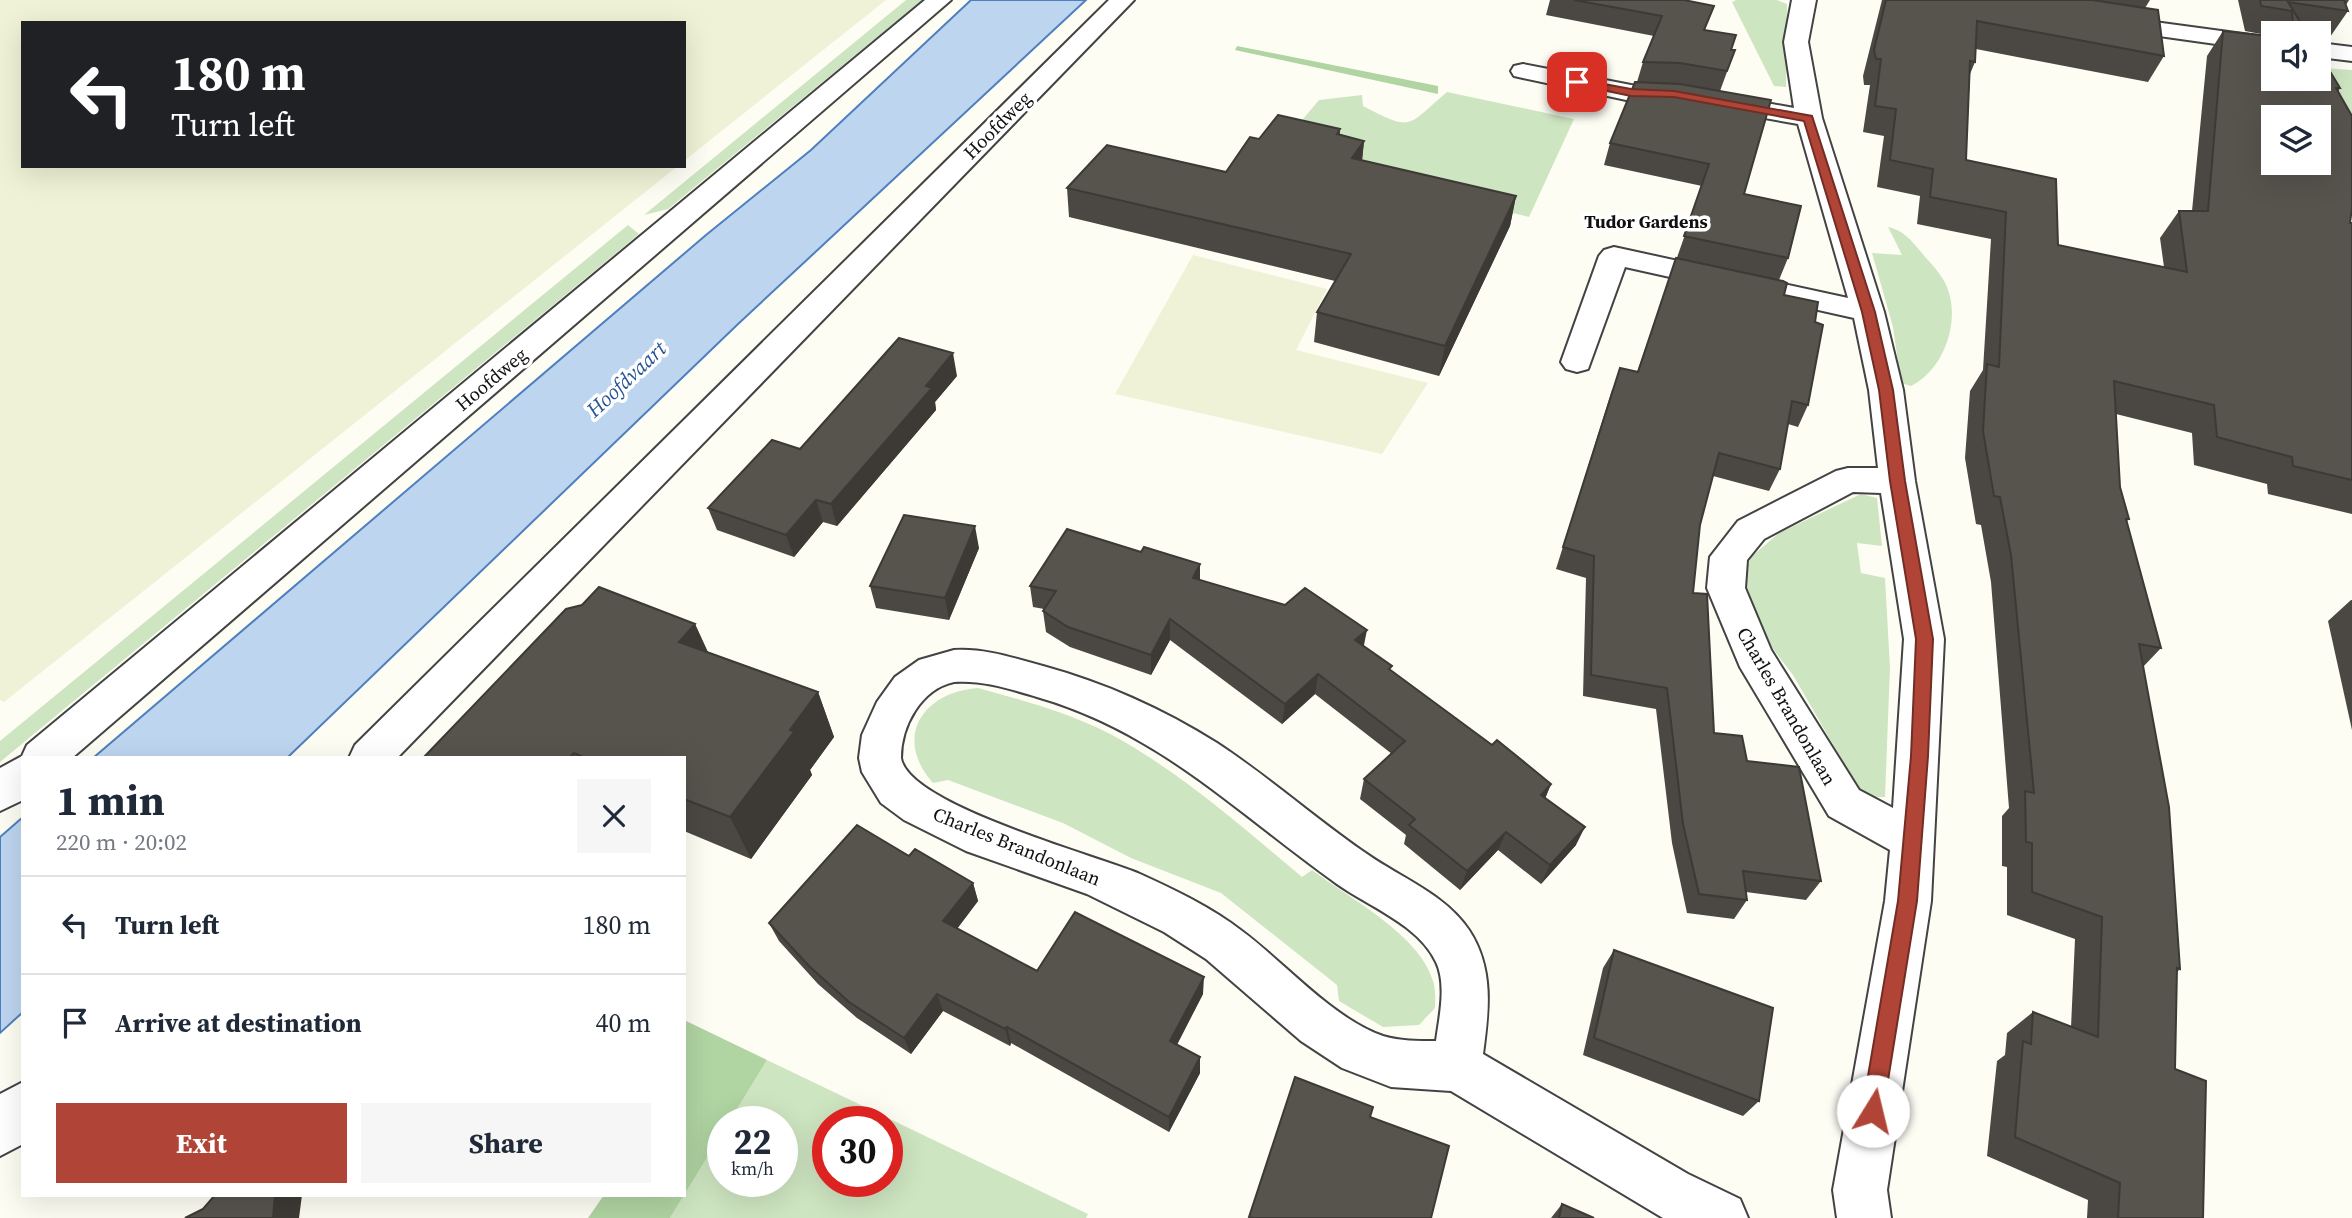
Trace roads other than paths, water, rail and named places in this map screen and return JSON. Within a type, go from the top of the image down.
[{"type":"street","name":"Hoofdweg","points":[[44,756],[939,0]]},
{"type":"street","name":"Hoofdweg","points":[[372,756],[1122,0]]},
{"type":"street","points":[[1804,0],[1796,42],[1809,118],[1868,312],[1886,390],[1924,639],[1908,901],[1860,1190],[1864,1218]]},
{"type":"street","points":[[2082,18],[2261,43]]},
{"type":"street","points":[[2331,51],[2352,54]]},
{"type":"street","points":[[1523,71],[1631,93],[1674,94],[1809,118]]},
{"type":"street","points":[[1577,362],[1614,256],[1868,312]]},
{"type":"street","name":"Charles Brandonlaan","points":[[1898,481],[1848,480],[1751,530],[1729,557],[1726,588],[1754,656],[1844,803],[1912,840]]},
{"type":"street","name":"Charles Brandonlaan","points":[[1457,1066],[1465,992],[1456,950],[1432,920],[1351,868],[1180,741],[1134,717],[1053,685],[1000,671],[956,666],[927,673],[905,691],[881,742],[881,770],[898,796],[1005,845],[1085,873],[1159,904],[1223,943],[1334,1035],[1383,1060],[1431,1066],[1457,1066],[1669,1192],[1721,1218]]},
{"type":"street","points":[[0,793],[21,776]]},
{"type":"street","points":[[0,1130],[21,1109]]},
{"type":"water","name":"Hoofdvaart","points":[[971,0],[1086,0],[737,325],[289,756],[95,756],[706,235],[811,150]]},
{"type":"water","points":[[21,819],[21,1014],[0,1033],[0,837]]},
{"type":"district","name":"Tudor Gardens","points":[[1646,221]]}]
